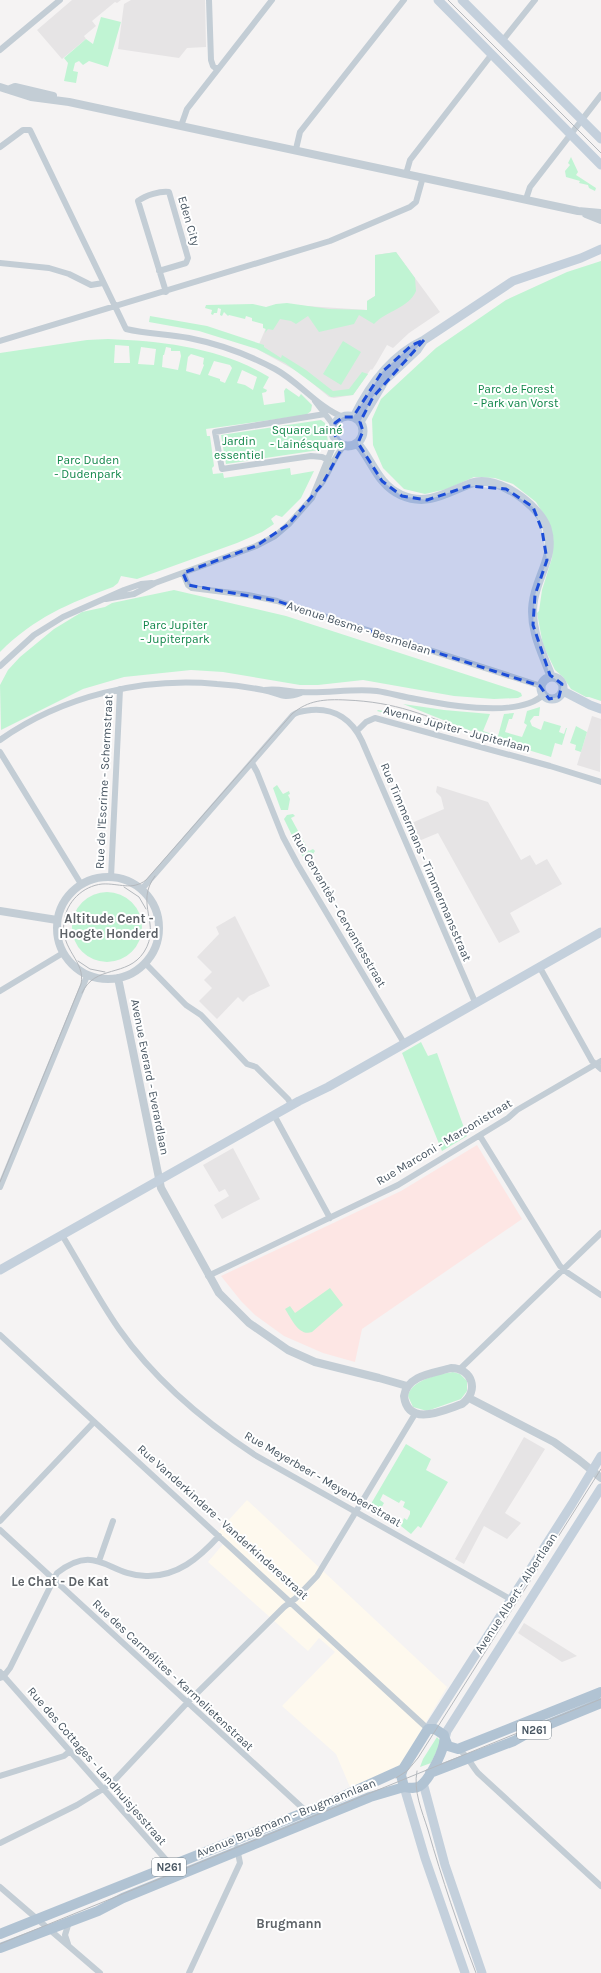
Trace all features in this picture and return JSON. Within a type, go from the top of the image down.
[{"type":"main road","points":[[438,0],[601,164]]},
{"type":"main road","points":[[462,0],[601,139]]},
{"type":"main road","points":[[357,419],[385,380],[416,350],[424,340],[513,281],[544,272],[587,256],[601,249]]},
{"type":"main road","points":[[587,256],[601,256]]},
{"type":"main road","points":[[343,417],[357,419],[362,426],[362,436],[357,443],[345,445],[336,439],[334,428],[335,423],[343,417]]},
{"type":"main road","points":[[357,443],[382,481],[389,488],[402,496],[418,500],[427,500],[446,496],[469,486],[506,489],[522,497],[537,512],[544,522],[548,536],[549,554],[535,595],[533,616],[536,639],[551,676],[560,681],[563,691],[590,706],[601,709]]},
{"type":"main road","points":[[551,676],[544,679],[541,686],[543,695],[549,699],[556,698],[563,691]]},
{"type":"main road","points":[[0,1270],[274,1115],[328,1087],[404,1042],[601,932]]},
{"type":"main road","name":"Avenue Albert - Albertlaan","points":[[428,1729],[512,1600],[601,1456]]},
{"type":"main road","name":"Avenue Albert - Albertlaan","points":[[445,1739],[447,1731],[601,1488]]},
{"type":"main road","name":"N261","points":[[458,1749],[601,1692]]},
{"type":"main road","name":"N261","points":[[430,1773],[467,1760],[601,1703]]},
{"type":"main road","points":[[458,1749],[448,1746],[439,1731],[428,1729],[403,1769],[402,1775],[404,1787],[425,1858],[465,1973]]},
{"type":"main road","points":[[445,1739],[444,1748],[430,1773],[423,1782],[445,1865],[482,1973]]},
{"type":"main road","name":"Avenue Brugmann - Brugmannlaan","points":[[236,1846],[306,1811],[403,1769]]},
{"type":"main road","name":"Avenue Brugmann - Brugmannlaan","points":[[0,1934],[173,1871],[236,1846],[312,1820],[370,1797],[404,1787],[416,1787],[423,1782]]},
{"type":"main road","name":"Avenue Brugmann - Brugmannlaan","points":[[0,1948],[69,1922],[173,1871]]},
{"type":"street","points":[[0,50],[60,0]]},
{"type":"street","points":[[209,0],[212,60],[213,66],[217,70]]},
{"type":"street","points":[[181,126],[187,109],[272,0]]},
{"type":"street","points":[[296,150],[300,132],[404,0]]},
{"type":"street","points":[[503,40],[535,0]]},
{"type":"street","points":[[406,174],[410,160],[492,54]]},
{"type":"street","points":[[0,87],[12,91],[15,87],[28,89],[69,102],[578,211],[601,213]]},
{"type":"street","points":[[526,200],[530,187],[601,96]]},
{"type":"street","points":[[0,147],[23,130],[30,130],[126,329],[190,338],[225,348],[275,369],[294,381],[334,414],[343,417]]},
{"type":"street","points":[[0,341],[115,308],[330,242],[410,207],[416,202],[423,178]]},
{"type":"street","name":"Eden City","points":[[159,271],[186,263],[188,258],[169,192],[143,197],[138,201],[159,271],[166,292]]},
{"type":"street","points":[[578,211],[601,220]]},
{"type":"street","points":[[0,263],[49,268],[69,274],[91,285],[103,283]]},
{"type":"street","points":[[309,394],[332,422],[334,428]]},
{"type":"street","points":[[325,414],[215,432],[222,469],[311,456],[327,459],[333,462]]},
{"type":"street","points":[[0,666],[45,627],[80,608],[106,599],[140,584],[155,583],[183,574],[266,541],[289,524],[312,498],[336,439]]},
{"type":"street","points":[[316,490],[323,483],[333,462],[345,445]]},
{"type":"street","name":"Avenue Besme - Besmelaan","points":[[183,574],[188,585],[192,588],[248,595],[277,601],[541,686]]},
{"type":"street","points":[[0,740],[27,723],[89,697],[120,689],[186,682],[301,692],[378,691],[417,700],[486,707],[519,706],[534,701],[543,695]]},
{"type":"street","name":"Rue de l'Escrime - Schermstraat","points":[[111,877],[120,689]]},
{"type":"street","points":[[141,890],[296,713],[309,710],[324,710],[336,713],[357,731]]},
{"type":"street","name":"Avenue Jupiter - Jupiterlaan","points":[[357,731],[366,722],[375,718],[550,766],[601,782]]},
{"type":"street","name":"Rue Timmermans - Timmermansstraat","points":[[357,731],[475,1002]]},
{"type":"street","points":[[0,752],[81,884]]},
{"type":"street","name":"Rue Cervantès - Cervantesstraat","points":[[252,763],[283,837],[298,865],[404,1042]]},
{"type":"street","points":[[111,877],[128,882],[141,890],[154,908],[159,925],[158,940],[146,963],[134,972],[118,978],[99,979],[87,976],[75,969],[63,953],[57,935],[57,920],[65,900],[81,884],[111,877]]},
{"type":"street","points":[[0,911],[57,920]]},
{"type":"street","points":[[0,991],[63,953]]},
{"type":"street","points":[[146,963],[186,1005],[201,1014],[225,1038],[228,1044],[247,1064],[256,1067],[288,1099],[292,1106]]},
{"type":"street","points":[[539,966],[595,1065],[601,1070]]},
{"type":"street","points":[[0,1187],[2,1177],[87,976]]},
{"type":"street","name":"Avenue Everard - Everardlaan","points":[[118,978],[161,1188],[208,1276],[219,1293],[232,1308],[269,1338],[288,1350],[315,1362],[407,1386]]},
{"type":"street","name":"Rue Marconi - Marconistraat","points":[[208,1276],[398,1185],[480,1136],[517,1110],[601,1061]]},
{"type":"street","points":[[274,1115],[330,1218]]},
{"type":"street","points":[[480,1136],[564,1270],[601,1295]]},
{"type":"street","points":[[460,1369],[601,1233]]},
{"type":"street","name":"Rue Meyerbeer - Meyerbeerstraat","points":[[62,1235],[120,1330],[186,1402],[226,1435],[255,1455],[512,1600]]},
{"type":"street","name":"Rue Vanderkindere - Vanderkinderestraat","points":[[0,1335],[428,1729]]},
{"type":"street","points":[[451,1368],[460,1369],[467,1373],[472,1381],[472,1390],[469,1398],[462,1404],[429,1414],[415,1414],[408,1408],[405,1401],[407,1386],[418,1378],[451,1368]]},
{"type":"street","points":[[469,1398],[534,1430],[569,1452],[601,1478]]},
{"type":"street","points":[[0,1843],[104,1789],[188,1702],[317,1576],[415,1414]]},
{"type":"street","points":[[0,1521],[94,1422]]},
{"type":"street","points":[[99,1561],[113,1522]]},
{"type":"street","name":"Rue des Carmélites - Karmelietenstraat","points":[[0,1530],[306,1811],[312,1820]]},
{"type":"street","points":[[1,1675],[10,1668],[57,1573],[68,1565],[79,1560],[93,1559],[145,1576],[166,1574],[182,1568],[191,1562],[219,1536]]},
{"type":"street","name":"Rue des Cottages - Landhuisjesstraat","points":[[1,1675],[104,1789],[173,1871]]},
{"type":"street","points":[[458,1749],[463,1752],[467,1760],[478,1773],[601,1886]]},
{"type":"street","points":[[0,1776],[64,1756],[70,1751]]},
{"type":"street","points":[[189,1973],[240,1864],[236,1846]]},
{"type":"street","points":[[0,1887],[100,1973]]},
{"type":"street","points":[[69,1922],[65,1935],[70,1947]]},
{"type":"highlighted area","points":[[424,340],[373,397],[360,422],[363,431],[358,443],[382,481],[402,496],[427,500],[469,486],[506,489],[533,507],[542,530],[547,560],[535,595],[533,625],[550,675],[562,684],[559,697],[549,699],[540,686],[277,601],[188,585],[183,573],[256,546],[289,524],[323,483],[343,446],[334,434],[335,423],[343,417],[353,417],[382,372],[412,345]]},
{"type":"shaded area","points":[[72,0],[121,0],[117,3],[115,2],[92,21],[96,26],[84,36],[86,39],[62,59],[37,30]]},
{"type":"shaded area","points":[[131,0],[205,0],[206,47],[187,48],[179,58],[118,49],[124,4]]},
{"type":"shaded area","points":[[396,252],[440,312],[409,333],[393,348],[387,345],[372,370],[371,369],[353,395],[334,398],[329,397],[300,373],[257,349],[276,304],[367,310],[367,301],[375,296],[375,255]]},
{"type":"shaded area","points":[[592,716],[601,719],[600,772],[577,765]]},
{"type":"shaded area","points":[[437,786],[488,802],[521,860],[530,855],[536,865],[547,859],[562,884],[510,913],[520,932],[499,943],[438,833],[414,843],[407,825],[444,809],[441,797],[436,792]]},
{"type":"shaded area","points":[[235,916],[270,986],[249,996],[243,1002],[238,997],[217,1019],[199,1001],[212,988],[204,980],[212,972],[197,957],[219,934],[216,927]]},
{"type":"shaded area","points":[[477,1145],[522,1219],[362,1329],[355,1362],[323,1353],[284,1336],[255,1315],[241,1301],[221,1276],[401,1191]]},
{"type":"shaded area","points":[[233,1148],[260,1199],[222,1219],[214,1205],[229,1196],[225,1189],[219,1192],[203,1165]]},
{"type":"shaded area","points":[[524,1437],[545,1449],[505,1513],[521,1523],[507,1539],[484,1526],[464,1564],[455,1559]]},
{"type":"shaded area","points":[[247,1500],[447,1687],[398,1769],[350,1787],[336,1754],[282,1706],[335,1652],[319,1638],[308,1651],[208,1562],[224,1543],[216,1534]]},
{"type":"shaded area","points":[[524,1623],[577,1656],[562,1662],[518,1633]]},
{"type":"green space","points":[[101,17],[121,22],[108,67],[89,61],[83,65],[79,61],[75,63],[73,71],[78,72],[76,83],[64,81],[68,63],[64,58],[86,39],[93,44]]},
{"type":"green space","points":[[571,157],[578,172],[576,175],[596,188],[595,191],[589,188],[588,185],[579,183],[580,181],[566,177],[565,171],[570,165],[568,163]]},
{"type":"green space","points":[[396,252],[415,278],[416,291],[408,302],[374,324],[359,315],[354,324],[319,332],[308,316],[296,324],[291,321],[280,319],[273,330],[268,329],[265,333],[266,329],[263,328],[263,324],[252,321],[252,318],[246,316],[245,319],[228,316],[224,312],[222,316],[220,315],[221,309],[218,308],[217,313],[214,313],[213,315],[211,314],[212,310],[205,308],[206,305],[253,304],[266,307],[287,303],[329,309],[367,310],[367,301],[375,296],[375,255]]},
{"type":"green space","name":"Parc de Forest - Park van Vorst","points":[[601,261],[601,701],[586,697],[571,689],[563,677],[555,670],[543,645],[537,613],[539,611],[542,590],[552,558],[553,544],[546,518],[536,502],[513,484],[495,478],[474,477],[447,489],[425,494],[404,489],[383,468],[373,445],[372,419],[381,399],[436,348],[506,300],[567,272]]},
{"type":"green space","points":[[150,316],[207,326],[264,345],[264,347],[281,358],[282,355],[306,370],[333,391],[349,389],[362,372],[368,374],[353,395],[331,397],[285,363],[257,349],[199,331],[149,322]]},
{"type":"green space","name":"Parc Duden - Dudenpark","points":[[87,340],[129,340],[171,344],[232,359],[269,377],[263,388],[267,390],[266,392],[262,393],[264,405],[285,402],[284,391],[286,388],[299,397],[301,394],[312,405],[311,411],[306,415],[206,429],[207,436],[210,436],[214,466],[212,468],[213,474],[223,473],[224,478],[290,468],[291,475],[314,471],[301,498],[282,517],[276,515],[271,519],[274,524],[262,532],[237,543],[137,579],[121,576],[118,583],[113,587],[82,599],[39,621],[13,640],[0,652],[0,353]],"holes":[[[115,345],[129,346],[130,363],[114,363]],[[141,347],[156,349],[154,365],[138,364]],[[166,347],[171,348],[171,351],[180,351],[181,356],[178,370],[162,367],[163,355]],[[191,354],[204,358],[204,365],[200,375],[186,371],[188,357]],[[214,361],[230,365],[232,368],[225,383],[220,381],[220,379],[208,375]],[[242,370],[257,377],[253,390],[245,385],[237,383]]]},
{"type":"green space","points":[[343,341],[361,352],[341,385],[323,374]]},
{"type":"green space","name":"Square Lainé - Lainésquare","points":[[321,420],[325,423],[328,442],[326,446],[319,450],[226,464],[221,435]]},
{"type":"green space","name":"Parc Jupiter - Jupiterpark","points":[[174,590],[286,616],[517,691],[521,693],[522,696],[518,698],[494,699],[454,696],[363,680],[318,685],[300,685],[223,672],[191,670],[124,677],[83,689],[1,730],[0,685],[8,670],[20,657],[54,629],[82,612],[105,607],[112,603]]},
{"type":"green space","points":[[403,704],[444,710],[490,714],[483,731],[498,736],[504,714],[514,713],[512,719],[509,719],[505,732],[522,737],[527,725],[524,723],[527,711],[540,707],[539,716],[534,716],[530,721],[532,726],[541,730],[544,721],[561,726],[559,732],[564,734],[567,728],[562,745],[555,743],[551,757],[502,742],[473,730],[471,731]]},
{"type":"green space","points":[[377,711],[408,716],[437,728]]},
{"type":"green space","points":[[576,726],[587,732],[581,752],[575,750],[576,745],[570,743]]},
{"type":"green space","points":[[277,785],[283,794],[289,791],[290,794],[288,795],[290,799],[288,810],[281,810],[273,788]]},
{"type":"green space","points":[[293,814],[295,816],[291,818],[309,851],[313,849],[315,851],[313,854],[304,858],[284,819],[287,815]]},
{"type":"green space","points":[[100,892],[114,892],[127,898],[136,907],[140,913],[142,927],[140,941],[132,952],[121,960],[114,962],[100,962],[93,960],[82,952],[74,941],[72,934],[72,920],[74,913],[82,902],[93,894]]},
{"type":"green space","points":[[421,1042],[428,1056],[437,1053],[467,1136],[442,1151],[402,1053]]},
{"type":"green space","points":[[330,1288],[343,1305],[312,1332],[303,1332],[296,1326],[285,1309],[290,1306],[295,1313]]},
{"type":"green space","points":[[453,1372],[460,1374],[467,1381],[467,1391],[461,1399],[427,1411],[413,1407],[408,1396],[410,1390],[414,1386],[426,1379],[440,1374]]},
{"type":"green space","points":[[406,1444],[431,1459],[426,1470],[448,1482],[421,1528],[418,1526],[411,1534],[401,1526],[404,1518],[407,1520],[410,1514],[410,1511],[403,1507],[405,1502],[401,1500],[399,1503],[383,1494],[380,1500],[384,1503],[377,1515],[368,1509]]},
{"type":"green space","points":[[437,1737],[441,1742],[431,1763],[420,1767],[423,1759]]},
{"type":"tram line","points":[[448,0],[601,153]]},
{"type":"tram line","points":[[0,1182],[81,984],[82,976],[80,969],[69,948],[64,932],[65,915],[68,908],[77,896],[95,885],[108,884],[130,886],[146,880],[292,714],[298,709],[311,703],[324,700],[380,703],[410,710],[470,733]]},
{"type":"tram line","points":[[82,993],[88,984],[95,978],[129,965],[137,960],[144,952],[149,942],[150,932],[147,896],[149,886],[155,876]]},
{"type":"tram line","points":[[124,887],[139,897],[146,909]]},
{"type":"tram line","points":[[78,961],[90,969],[105,972]]},
{"type":"tram line","points":[[396,1778],[407,1771],[418,1758],[601,1469]]},
{"type":"tram line","points":[[0,1944],[601,1699]]},
{"type":"tram line","points":[[417,1771],[416,1786],[421,1808],[450,1902],[476,1973]]},
{"type":"district","name":"Altitude Cent - Hoogte Honderd","points":[[109,926]]},
{"type":"district","name":"Le Chat - De Kat","points":[[60,1581]]},
{"type":"district","name":"Brugmann","points":[[289,1923]]},
{"type":"park label","name":"Jardin essentiel","points":[[239,448]]}]
